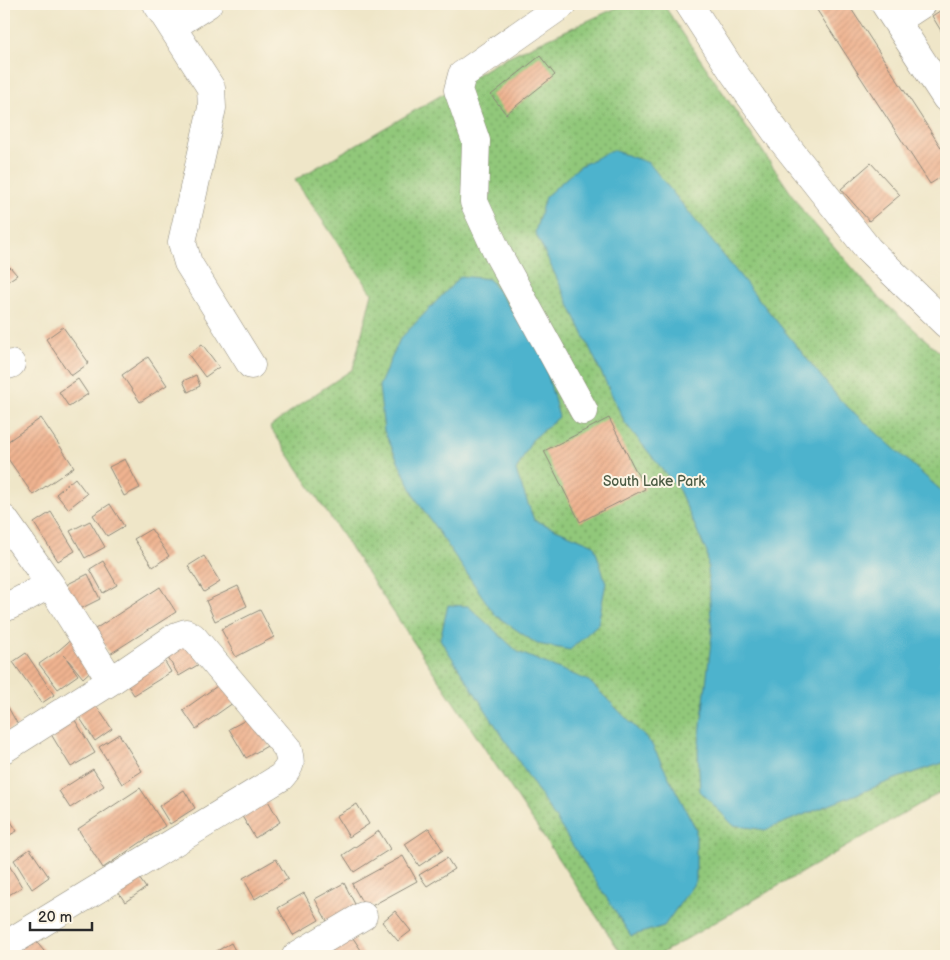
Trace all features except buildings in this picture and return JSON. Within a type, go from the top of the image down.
[{"type":"street","points":[[157,4],[211,88],[212,108],[182,242],[188,264],[251,365]]},
{"type":"street","points":[[172,27],[208,4]]},
{"type":"street","points":[[563,4],[462,74],[458,90],[476,141],[474,202],[499,256],[584,411]]},
{"type":"street","points":[[689,4],[731,69],[782,139],[868,249],[946,324]]},
{"type":"street","points":[[922,4],[891,12],[946,98]]},
{"type":"street","points":[[4,519],[50,584],[111,681]]},
{"type":"street","points":[[4,608],[50,584]]},
{"type":"street","points":[[4,749],[111,681],[177,636],[186,633],[193,637],[288,748],[290,759],[289,767],[281,777],[4,946]]},
{"type":"street","points":[[296,956],[363,916]]},
{"type":"green space","name":"South Lake Park","points":[[625,4],[663,4],[803,211],[877,296],[946,358],[946,789],[657,956],[623,956],[270,427],[353,369],[372,293],[295,180],[507,57]]},
{"type":"water","points":[[612,150],[649,163],[841,401],[946,495],[946,762],[898,778],[765,830],[733,825],[700,791],[698,751],[712,634],[707,553],[679,490],[625,423],[535,232],[545,197],[580,166]]},
{"type":"water","points":[[461,276],[489,279],[541,350],[559,417],[532,440],[516,471],[534,520],[594,545],[606,583],[598,624],[570,650],[537,644],[495,615],[416,499],[384,431],[379,386],[400,339]]},
{"type":"water","points":[[448,605],[468,606],[518,652],[589,681],[651,743],[696,829],[696,881],[664,926],[631,936],[440,639]]}]
